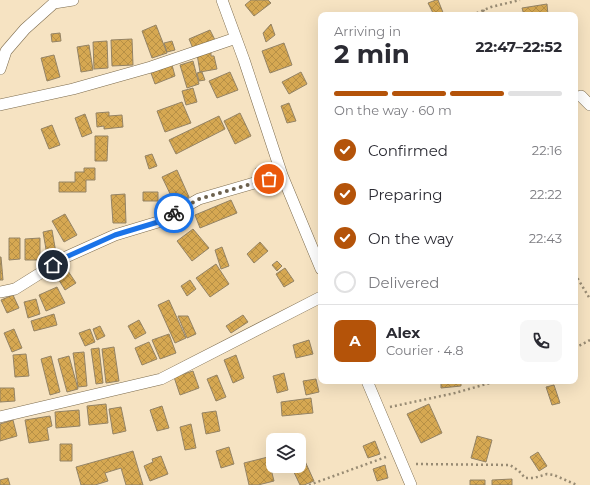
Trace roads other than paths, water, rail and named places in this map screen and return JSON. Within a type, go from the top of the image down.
[{"type":"street","points":[[0,69],[6,51],[25,29],[54,3],[74,0]]},
{"type":"street","points":[[222,0],[282,175],[318,262]]},
{"type":"street","points":[[0,95],[0,105],[73,88],[151,67],[236,38]]},
{"type":"street","points":[[581,96],[590,105]]},
{"type":"street","points":[[0,292],[15,290],[66,257],[115,235],[158,222],[199,199],[282,175]]},
{"type":"street","points":[[0,417],[161,379],[318,299]]},
{"type":"street","points":[[369,384],[411,485]]}]
